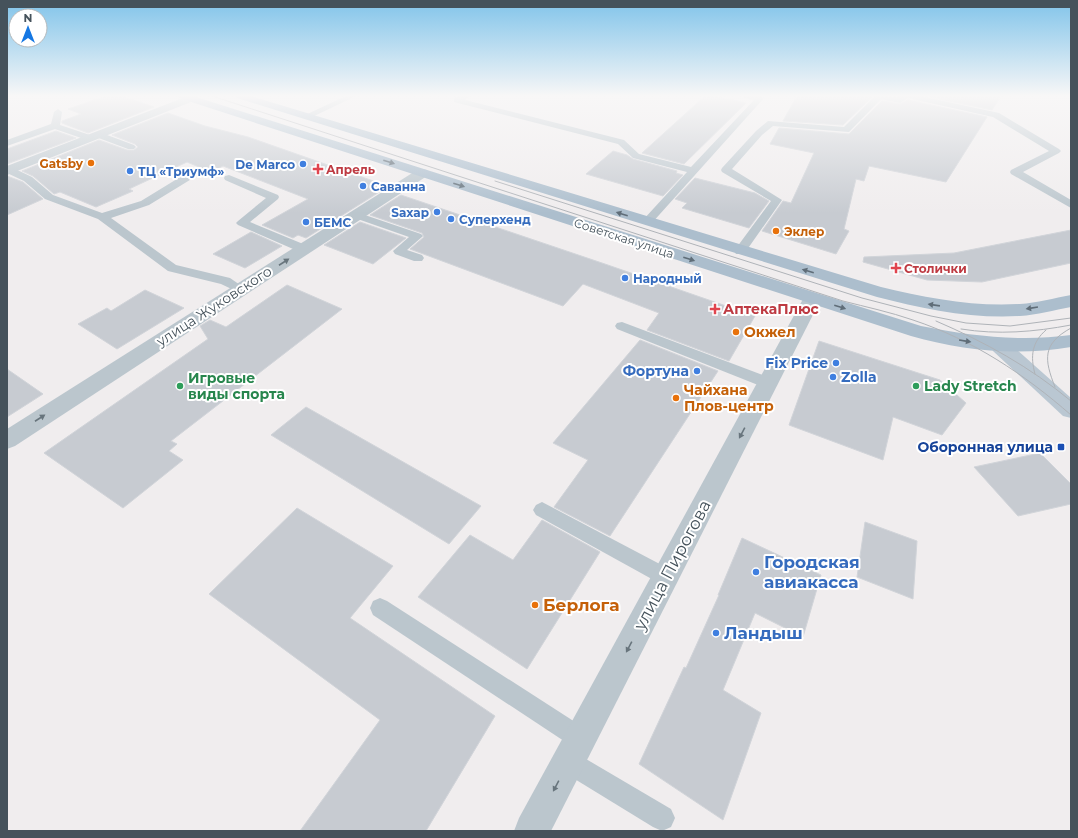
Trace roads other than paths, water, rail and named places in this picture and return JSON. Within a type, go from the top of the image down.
[{"type":"main road","name":"Советская улица","points":[[308,135],[918,332],[1000,346],[1032,346],[1071,341]]},
{"type":"main road","name":"Советская улица","points":[[368,135],[877,292],[928,304],[973,309],[1020,310],[1071,301]]},
{"type":"main road","points":[[973,309],[1000,346],[1071,410]]},
{"type":"street","points":[[8,170],[99,135]]},
{"type":"street","name":"улица Жуковского","points":[[7,440],[422,173]]},
{"type":"street","name":"улица Пирогова","points":[[532,831],[812,299]]},
{"type":"lane","points":[[7,143],[29,135]]},
{"type":"lane","points":[[88,135],[131,147]]},
{"type":"lane","points":[[594,135],[621,142],[636,156],[694,171]]},
{"type":"lane","points":[[647,222],[726,135]]},
{"type":"lane","points":[[740,251],[777,200],[726,170],[757,135]]},
{"type":"lane","points":[[1030,135],[1056,151],[1015,172],[1071,204]]},
{"type":"lane","points":[[8,170],[28,179],[49,197],[102,217],[172,268],[224,281],[240,289]]},
{"type":"lane","points":[[102,217],[145,203],[194,173]]},
{"type":"lane","points":[[229,178],[274,198],[242,223],[304,249]]},
{"type":"lane","points":[[356,216],[417,236],[399,251],[418,258]]},
{"type":"lane","points":[[622,326],[768,384]]},
{"type":"lane","points":[[542,510],[666,577]]},
{"type":"lane","points":[[380,608],[575,750],[662,818]]},
{"type":"tram line","points":[[332,135],[843,301],[896,314],[935,328],[977,348],[1016,372],[1071,415]]},
{"type":"tram line","points":[[495,181],[862,298],[931,316],[966,323],[1010,326],[1071,318]]},
{"type":"tram line","points":[[936,321],[1006,356],[1035,374]]},
{"type":"tram line","points":[[961,329],[989,332],[1016,332],[1071,325]]},
{"type":"tram line","points":[[1055,387],[1049,368],[1048,353],[1050,346],[1055,340],[1071,328]]},
{"type":"tram line","points":[[1035,374],[1033,367],[1033,350],[1038,339],[1046,330]]},
{"type":"tram line","points":[[1035,374],[1071,401]]},
{"type":"place","name":"Gatsby","points":[[91,163]]},
{"type":"place","name":"De Marco","points":[[303,164]]},
{"type":"place","name":"Апрель","points":[[318,169]]},
{"type":"place","name":"ТЦ «Триумф»","points":[[130,171]]},
{"type":"place","name":"Саванна","points":[[363,186]]},
{"type":"place","name":"Saxap","points":[[437,212]]},
{"type":"place","name":"Суперхенд","points":[[451,219]]},
{"type":"place","name":"БЕМС","points":[[306,222]]},
{"type":"place","name":"Эклер","points":[[776,231]]},
{"type":"place","name":"Столички","points":[[896,268]]},
{"type":"place","name":"Народный","points":[[625,278]]},
{"type":"place","name":"АптекаПлюс","points":[[715,309]]},
{"type":"place","name":"Окжел","points":[[736,332]]},
{"type":"place","name":"Fix Price","points":[[836,363]]},
{"type":"place","name":"Фортуна","points":[[697,371]]},
{"type":"place","name":"Zolla","points":[[833,377]]},
{"type":"place","name":"Игровые виды спорта","points":[[180,386]]},
{"type":"place","name":"Lady Stretch","points":[[916,386]]},
{"type":"place","name":"Чайхана Плов-центр","points":[[676,398]]},
{"type":"place","name":"Оборонная улица","points":[[1061,447]]},
{"type":"place","name":"Городская авиакасса","points":[[756,572]]},
{"type":"place","name":"Берлога","points":[[535,605]]},
{"type":"place","name":"Ландыш","points":[[716,633]]}]
